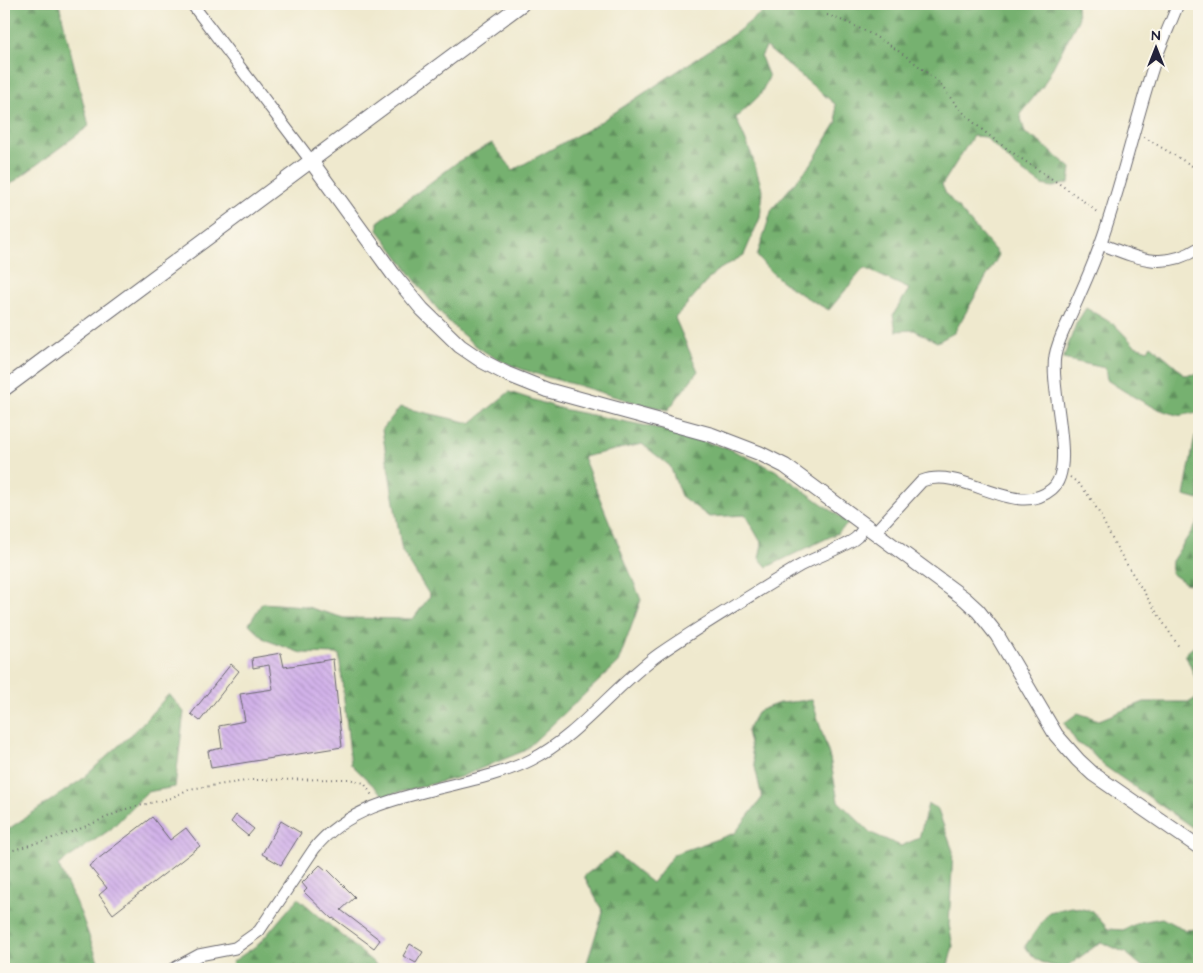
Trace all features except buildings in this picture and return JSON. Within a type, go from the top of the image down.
[{"type":"street","points":[[192,4],[311,161],[393,274],[437,326],[482,361],[507,374],[547,390],[734,442],[785,466],[965,599],[988,622],[1010,655],[1046,721],[1078,760],[1093,774],[1199,847]]},
{"type":"street","points":[[4,389],[522,4]]},
{"type":"street","points":[[173,969],[199,955],[235,948],[259,931],[324,836],[354,816],[379,806],[514,768],[546,752],[624,681],[654,658],[797,567],[871,529],[922,481],[932,477],[953,478],[1019,499],[1043,495],[1052,489],[1061,472],[1062,457],[1053,368],[1055,354],[1100,244],[1154,64],[1178,4]]},
{"type":"street","points":[[1100,244],[1139,258],[1157,261],[1177,259],[1199,248]]},
{"type":"path","points":[[827,15],[852,23],[871,33],[933,77],[973,122],[1009,150],[1086,203],[1107,221]]},
{"type":"path","points":[[1134,131],[1199,170]]},
{"type":"path","points":[[1061,472],[1076,481],[1092,502],[1119,551],[1179,647]]},
{"type":"path","points":[[4,853],[75,830],[126,809],[171,798],[189,789],[244,782],[349,779],[364,783],[379,806]]},
{"type":"green space","points":[[4,4],[59,4],[89,126],[4,189]]},
{"type":"green space","points":[[772,4],[1077,4],[1078,20],[1043,86],[1020,114],[1025,133],[1038,141],[1071,168],[1069,183],[1053,187],[1042,185],[1016,167],[985,137],[973,136],[942,185],[946,194],[999,255],[954,333],[937,342],[914,330],[896,331],[893,315],[909,289],[864,268],[829,310],[781,280],[757,256],[772,209],[811,164],[837,122],[835,104],[766,47],[761,57],[769,77],[760,95],[736,118],[751,153],[763,192],[760,218],[744,255],[715,272],[675,318],[698,371],[668,410],[523,370],[483,351],[457,330],[445,317],[378,230],[378,222],[459,161],[492,143],[513,170],[594,126],[737,32]]},
{"type":"green space","points":[[1086,308],[1115,325],[1135,346],[1148,350],[1151,345],[1177,367],[1183,375],[1199,374],[1199,414],[1180,415],[1158,409],[1132,396],[1107,380],[1105,368],[1063,359],[1076,324]]},
{"type":"green space","points":[[509,392],[562,409],[657,428],[730,449],[775,470],[849,523],[838,533],[767,567],[759,558],[762,544],[745,515],[709,517],[681,496],[670,466],[642,444],[583,457],[641,600],[618,663],[524,751],[460,777],[384,796],[351,764],[339,654],[301,653],[266,640],[249,624],[262,603],[304,606],[344,618],[413,619],[430,596],[402,551],[382,430],[400,407],[471,423]]},
{"type":"green space","points":[[1199,435],[1199,500],[1184,496],[1195,436]]},
{"type":"green space","points":[[1199,520],[1199,586],[1185,583],[1171,573],[1172,561]]},
{"type":"green space","points":[[1199,642],[1199,686],[1185,654]]},
{"type":"green space","points":[[169,694],[184,712],[175,787],[147,792],[111,829],[58,865],[81,914],[101,969],[4,969],[4,832],[81,780],[138,728]]},
{"type":"green space","points":[[1199,696],[1199,832],[1103,765],[1087,748],[1077,743],[1064,723],[1078,713],[1099,720],[1144,702],[1190,702]]},
{"type":"green space","points":[[812,700],[830,758],[838,801],[871,833],[901,846],[919,838],[928,804],[937,808],[953,851],[949,925],[953,946],[947,969],[585,969],[603,912],[584,876],[615,853],[652,883],[674,854],[735,833],[762,798],[747,731],[758,711],[779,703]]},
{"type":"green space","points":[[298,898],[381,969],[234,969],[232,962],[259,944]]},
{"type":"green space","points":[[1072,907],[1092,911],[1108,929],[1123,930],[1140,922],[1162,918],[1184,930],[1199,929],[1199,969],[1145,969],[1126,953],[1101,942],[1065,968],[1037,960],[1025,946],[1049,912]]}]
